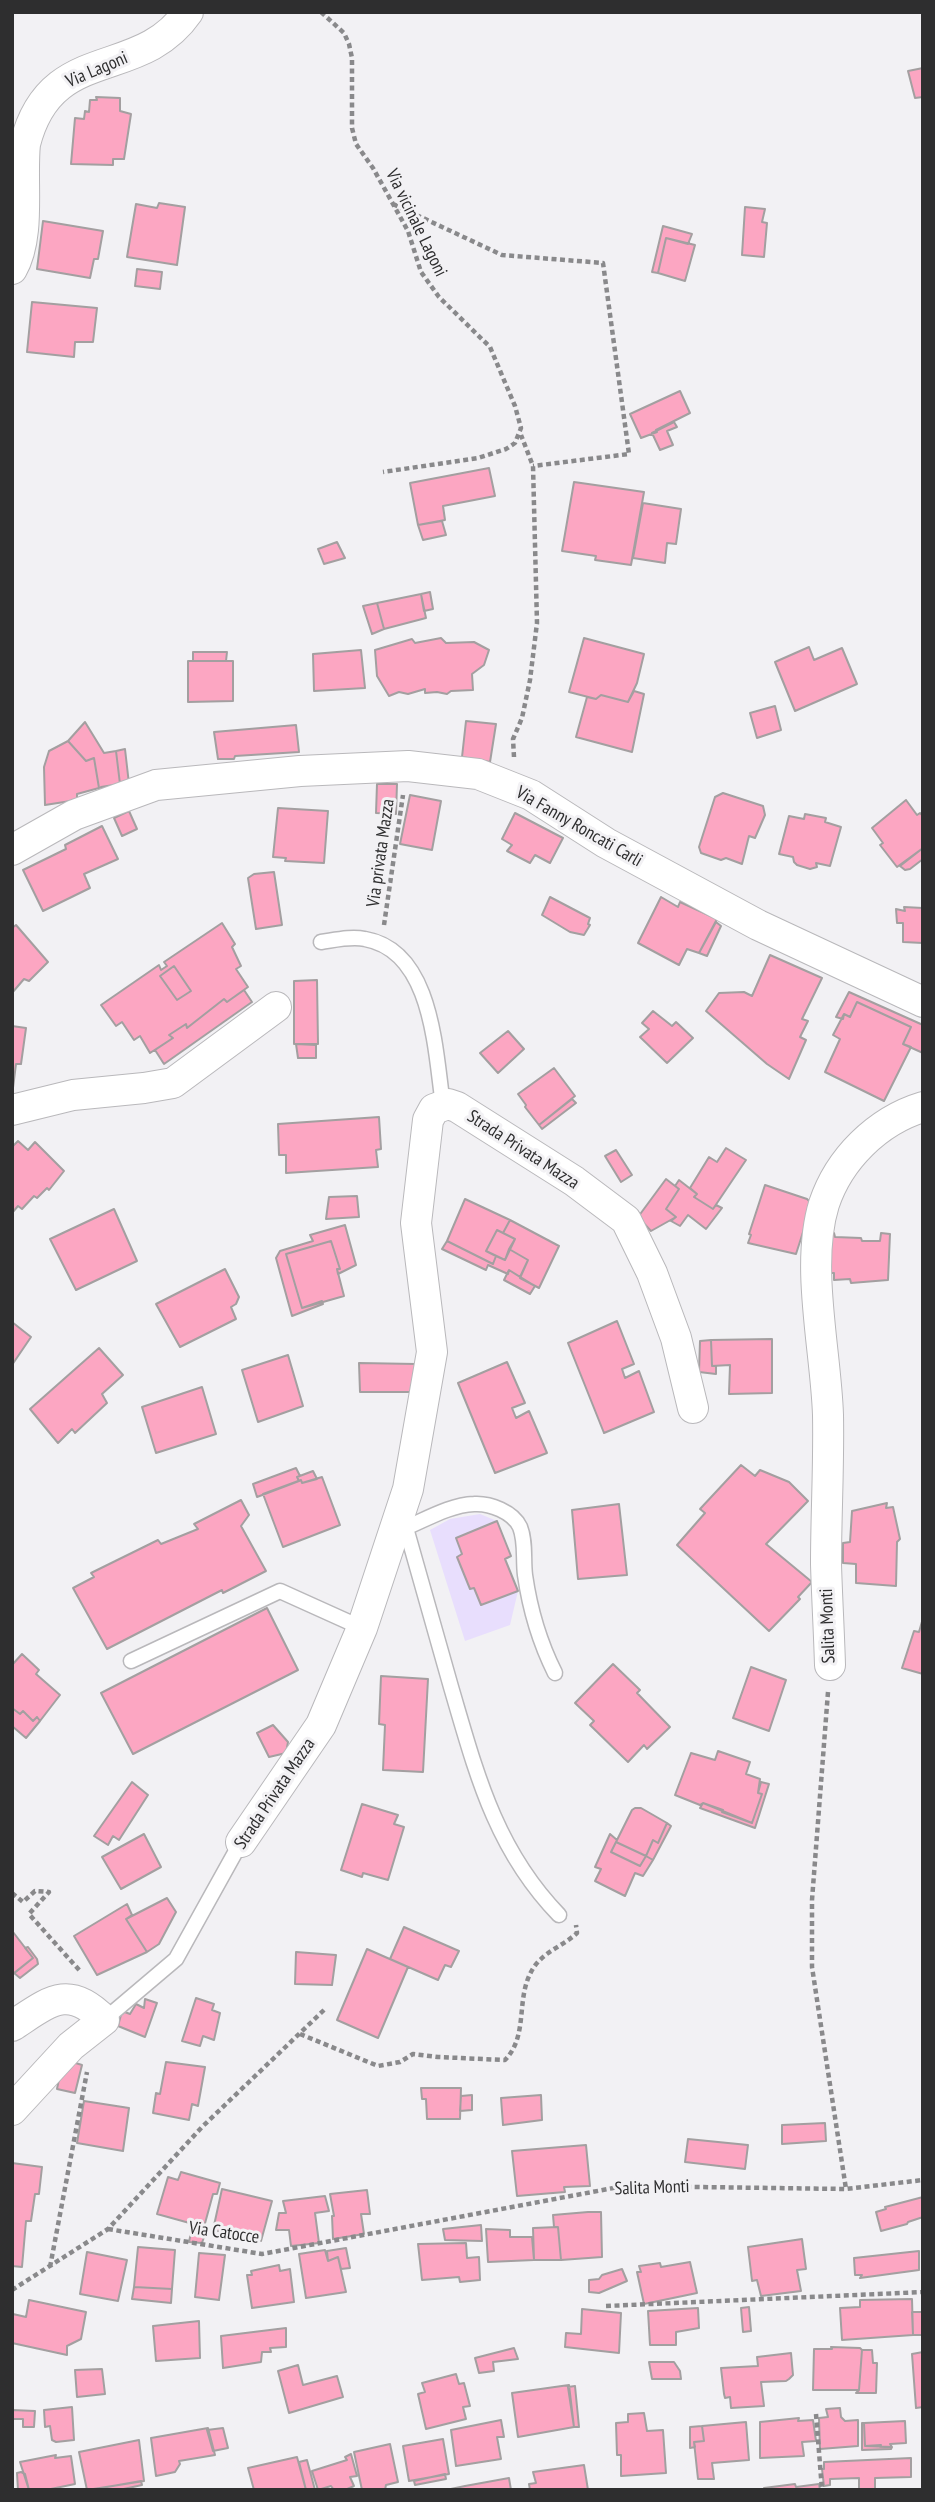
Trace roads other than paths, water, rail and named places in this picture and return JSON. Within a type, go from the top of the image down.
[{"type":"street","name":"Via Lagoni","points":[[12,269],[18,259],[21,242],[25,144],[29,129],[44,101],[63,82],[75,75],[131,55],[160,41],[188,12]]},
{"type":"street","name":"Via Fanny Roncati Carli","points":[[12,850],[74,815],[156,785],[300,771],[408,766],[478,774],[531,795],[606,843],[758,925],[903,995],[923,1002]]},
{"type":"street","points":[[12,1110],[73,1095],[173,1083],[276,1007]]},
{"type":"street","name":"Strada Privata Mazza","points":[[241,1842],[321,1724],[400,1531],[432,1352],[416,1223],[428,1120],[434,1109],[452,1105],[574,1181],[626,1220],[652,1273],[676,1338],[693,1408]]},
{"type":"street","name":"Salita Monti","points":[[830,1665],[826,1564],[828,1414],[816,1241],[825,1200],[850,1157],[875,1132],[923,1107]]},
{"type":"street","points":[[12,2026],[62,1998],[75,2000],[96,2018],[12,2110]]},
{"type":"lane","points":[[321,942],[362,938],[382,943],[400,955],[411,969],[432,1031],[443,1105]]},
{"type":"lane","points":[[555,1673],[536,1629],[519,1524],[506,1511],[475,1504],[451,1509],[400,1531],[483,1796],[515,1860],[539,1894],[559,1914]]},
{"type":"lane","points":[[131,1661],[280,1591],[362,1628]]},
{"type":"lane","name":"Strada Privata Mazza","points":[[96,2018],[176,1959],[241,1842]]}]
